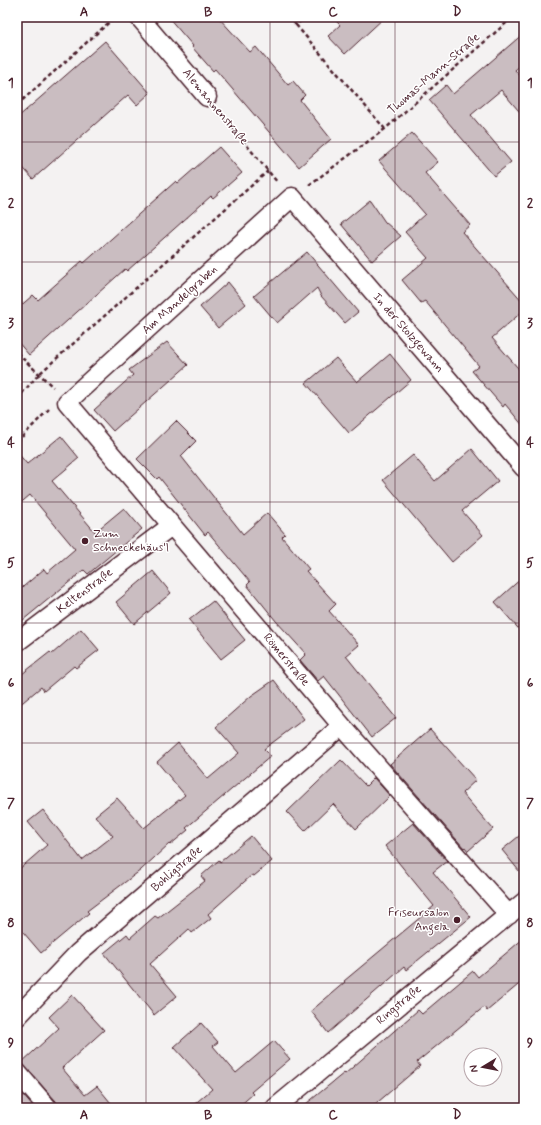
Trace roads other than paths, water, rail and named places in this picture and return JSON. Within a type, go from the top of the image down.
[{"type":"street","name":"Alemannenstraße","points":[[139,17],[207,97]]},
{"type":"street","name":"Am Mandelgraben","points":[[65,399],[292,197]]},
{"type":"street","name":"In der Stolzgewann","points":[[292,197],[524,468]]},
{"type":"street","name":"Römerstraße","points":[[65,399],[171,526],[342,726],[509,915]]},
{"type":"street","name":"Keltenstraße","points":[[17,642],[171,526]]},
{"type":"street","name":"Bohligstraße","points":[[17,1017],[78,953],[342,726]]},
{"type":"street","name":"Ringstraße","points":[[275,1108],[524,902]]},
{"type":"street","points":[[17,1072],[48,1108]]},
{"type":"place","name":"Zum Schneckehäus'l","points":[[85,541]]},
{"type":"place","name":"Friseursalon Angela","points":[[457,920]]}]
